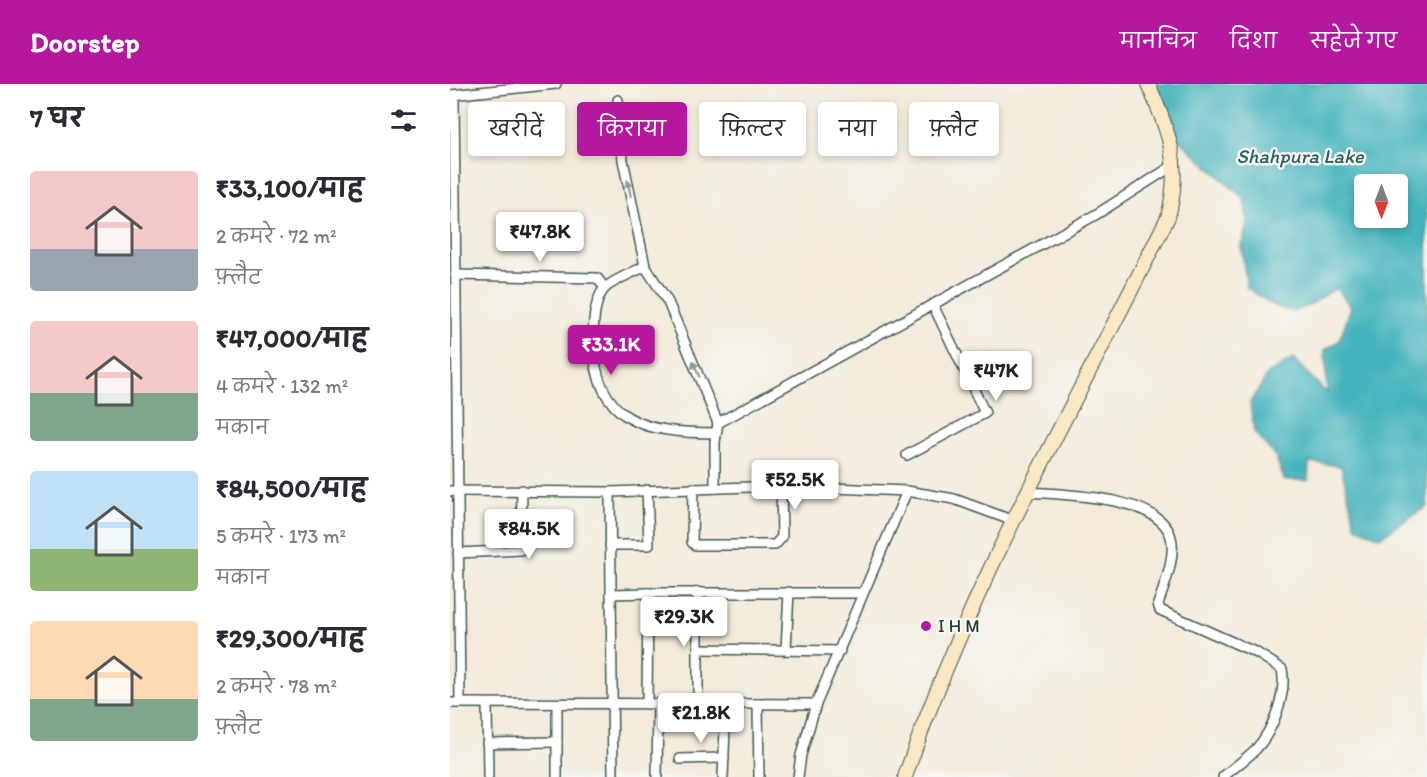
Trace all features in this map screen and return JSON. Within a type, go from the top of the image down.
[{"type":"street","points":[[556,84],[452,95],[453,264],[455,275],[454,491],[458,553],[455,703],[816,704]]},
{"type":"street","points":[[905,777],[928,710],[1014,521],[1168,217],[1175,186],[1173,148],[1148,84]]},
{"type":"street","points":[[618,100],[623,160],[645,266],[668,302],[718,423],[715,488]]},
{"type":"street","points":[[718,423],[1097,214],[1174,165]]},
{"type":"street","points":[[645,266],[605,288],[593,327],[594,364],[598,382],[608,399],[620,411],[661,431],[716,433]]},
{"type":"street","points":[[455,275],[597,278],[605,288]]},
{"type":"street","points":[[907,455],[985,413],[933,305]]},
{"type":"street","points":[[454,491],[610,492],[781,486],[907,490],[954,500],[1014,521]]},
{"type":"street","points":[[693,488],[692,542],[695,545],[775,545],[782,537],[781,486]]},
{"type":"street","points":[[458,553],[521,550],[522,490]]},
{"type":"street","points":[[610,545],[649,545],[647,490]]},
{"type":"street","points":[[798,777],[801,755],[816,704],[907,490]]},
{"type":"street","points":[[610,492],[614,777]]},
{"type":"street","points":[[1028,492],[1114,500],[1157,517],[1167,528],[1171,541],[1171,557],[1158,604],[1160,610],[1257,653],[1282,669],[1283,689],[1269,728],[1257,748],[1223,777]]},
{"type":"street","points":[[698,592],[698,704]]},
{"type":"street","points":[[786,649],[789,592]]},
{"type":"street","points":[[647,704],[648,593]]},
{"type":"street","points":[[611,594],[863,593]]},
{"type":"street","points":[[698,649],[840,651]]},
{"type":"street","points":[[487,704],[488,777]]},
{"type":"street","points":[[557,704],[557,777]]},
{"type":"street","points":[[657,777],[658,704]]},
{"type":"street","points":[[723,777],[726,704]]},
{"type":"street","points":[[758,704],[759,777]]},
{"type":"street","points":[[487,743],[557,742]]},
{"type":"street","points":[[680,759],[724,758]]},
{"type":"water","name":"Shahpura Lake","points":[[1154,84],[1427,84],[1427,506],[1380,537],[1356,527],[1341,466],[1309,462],[1308,480],[1284,480],[1276,457],[1254,432],[1250,403],[1268,374],[1293,359],[1327,393],[1325,350],[1339,341],[1351,307],[1336,288],[1310,305],[1292,310],[1273,305],[1247,288],[1241,245],[1248,223],[1244,199],[1175,136]]},
{"type":"place","name":"I H M","points":[[926,626]]}]
